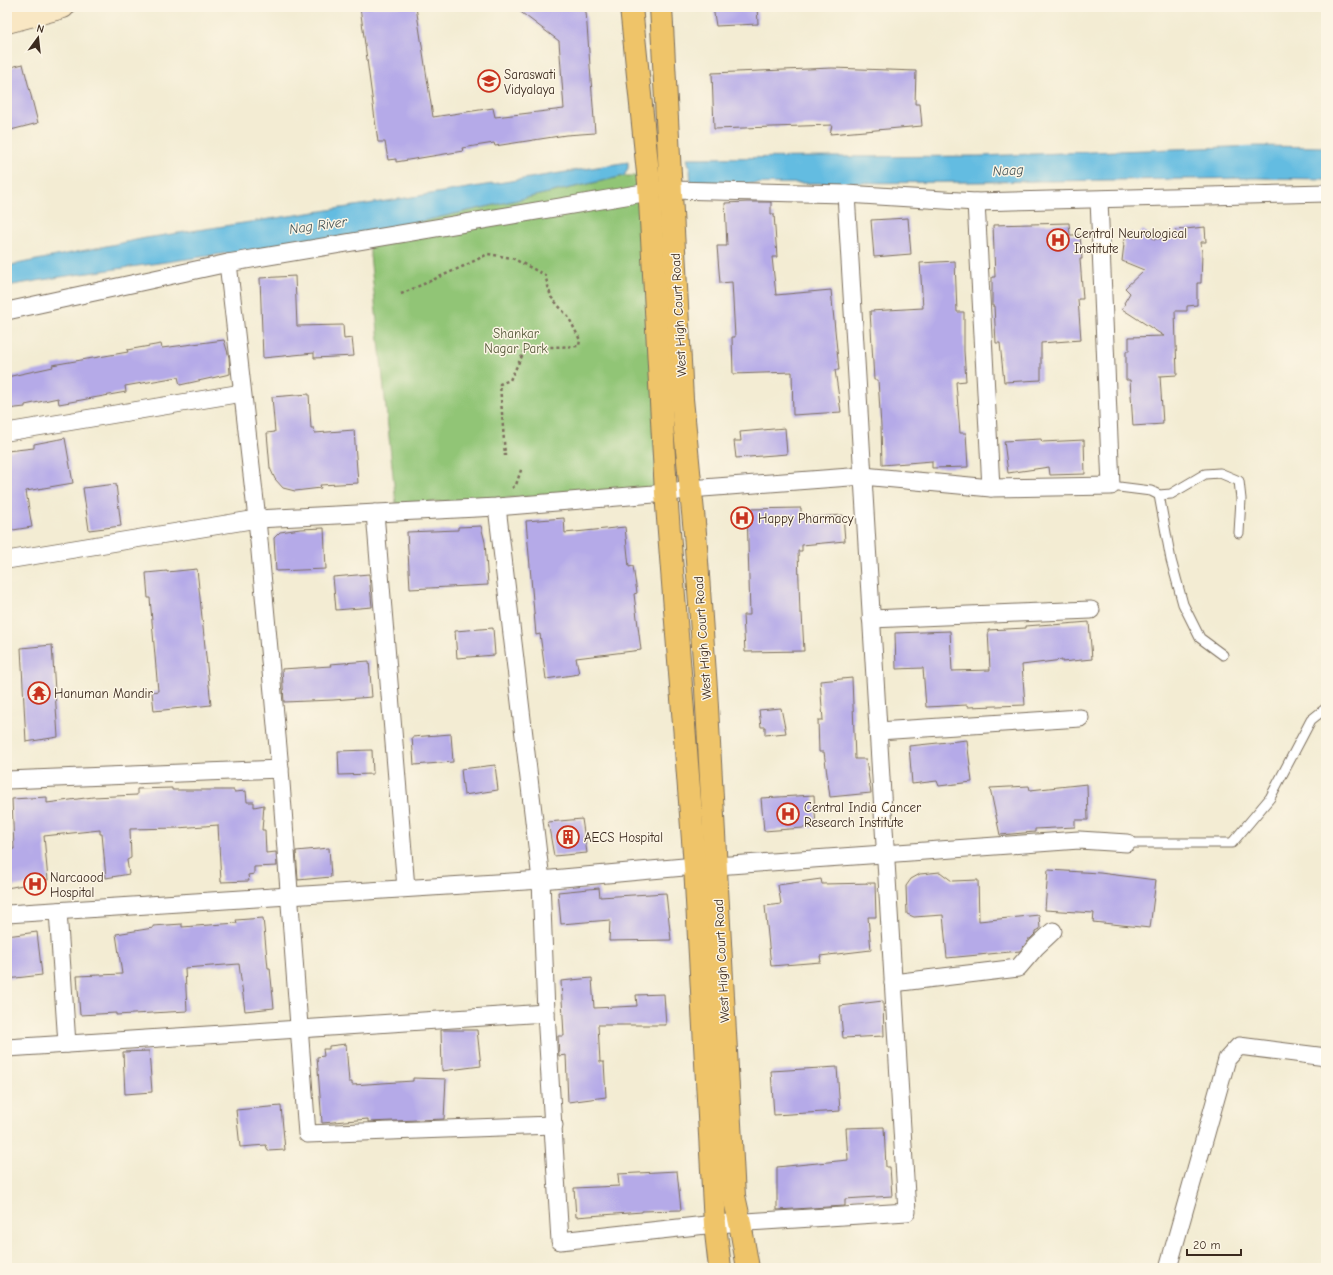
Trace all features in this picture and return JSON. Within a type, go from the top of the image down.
[{"type":"main road","points":[[7,22],[63,7]]},
{"type":"main road","name":"West High Court Road","points":[[631,7],[649,192],[666,493],[705,866],[734,1196],[748,1268]]},
{"type":"main road","name":"West High Court Road","points":[[661,7],[682,399],[695,533],[706,689],[705,866],[715,1224],[720,1268]]},
{"type":"street","points":[[671,190],[846,194],[976,202],[1326,193]]},
{"type":"street","points":[[7,311],[228,263],[649,192]]},
{"type":"street","points":[[497,507],[541,880],[546,1013],[560,1241],[715,1224],[907,1212],[846,194]]},
{"type":"street","points":[[7,560],[257,519],[497,507],[863,476],[991,488],[1111,486],[1099,200]]},
{"type":"street","points":[[976,202],[991,488]]},
{"type":"street","points":[[228,263],[257,519],[280,769],[307,1134],[554,1125]]},
{"type":"street","points":[[7,432],[242,392]]},
{"type":"street","points":[[376,513],[406,888]]},
{"type":"street","points":[[871,619],[1091,610]]},
{"type":"street","points":[[878,731],[1080,718]]},
{"type":"street","points":[[7,780],[280,769]]},
{"type":"street","points":[[7,914],[541,880],[705,866],[1079,840],[1127,843]]},
{"type":"street","points":[[58,911],[67,1044]]},
{"type":"street","points":[[893,983],[1018,968],[1036,947],[1053,931]]},
{"type":"street","points":[[7,1048],[546,1013]]},
{"type":"street","points":[[1168,1268],[1227,1059],[1239,1046],[1326,1057]]},
{"type":"lane","points":[[1111,486],[1150,491],[1160,495],[1171,494],[1205,474],[1220,473],[1239,481],[1241,499],[1239,533]]},
{"type":"lane","points":[[1160,495],[1171,560],[1183,604],[1200,638],[1223,655]]},
{"type":"lane","points":[[1127,843],[1232,843],[1270,798],[1311,720],[1326,708]]},
{"type":"path","points":[[401,294],[488,254],[512,258],[544,275],[551,297],[569,318],[580,340],[578,346],[526,348],[510,380],[500,384],[505,456]]},
{"type":"green space","name":"Shankar Nagar Park","points":[[624,176],[642,176],[662,490],[396,504],[370,255],[370,233]]},
{"type":"water","name":"Naag","points":[[1257,146],[1326,147],[1326,179],[1257,178],[691,184],[690,169],[687,158],[980,156]]},
{"type":"water","name":"Nag River","points":[[628,162],[628,168],[624,176],[370,233],[60,277],[7,286],[7,266],[146,238]]},
{"type":"building","name":"Saraswati Vidyalaya","points":[[360,7],[416,7],[433,117],[493,108],[495,117],[564,109],[559,41],[514,7],[579,7],[586,12],[595,133],[566,135],[495,146],[494,143],[462,148],[463,151],[396,162],[396,159],[388,160],[385,142],[378,142]]},
{"type":"building","points":[[713,7],[757,7],[758,24],[716,26]]},
{"type":"building","points":[[23,64],[38,123],[7,131],[7,68]]},
{"type":"building","points":[[832,68],[916,71],[915,104],[920,104],[922,126],[830,134],[832,125],[714,129],[712,73]]},
{"type":"building","points":[[771,202],[771,214],[774,214],[777,257],[772,257],[776,295],[831,290],[839,370],[835,370],[841,412],[793,415],[792,372],[733,374],[732,337],[735,337],[732,282],[720,283],[717,246],[727,246],[725,203]]},
{"type":"building","points":[[908,218],[911,254],[874,257],[871,220]]},
{"type":"building","points":[[1069,223],[1070,235],[1080,235],[1083,299],[1078,299],[1081,340],[1041,343],[1041,380],[1004,382],[1000,343],[996,343],[994,306],[992,306],[992,277],[995,277],[993,225]]},
{"type":"building","points":[[1205,227],[1206,242],[1201,242],[1201,283],[1197,283],[1197,305],[1187,306],[1187,311],[1175,311],[1177,375],[1160,376],[1163,424],[1133,426],[1130,380],[1126,380],[1126,351],[1129,351],[1129,337],[1164,336],[1122,309],[1130,293],[1125,288],[1144,270],[1122,261],[1123,242],[1131,232],[1137,237],[1143,230],[1154,239],[1176,238],[1175,230]]},
{"type":"building","points":[[955,261],[957,312],[964,312],[966,381],[956,382],[960,433],[966,433],[968,467],[932,468],[932,461],[882,465],[878,380],[874,380],[870,311],[923,308],[920,263]]},
{"type":"building","points":[[295,276],[297,326],[343,325],[344,339],[352,338],[354,356],[314,358],[314,353],[263,358],[260,278]]},
{"type":"building","points":[[224,340],[229,357],[230,374],[180,385],[178,377],[125,386],[126,392],[59,404],[58,398],[25,405],[25,407],[7,409],[7,377],[53,367],[52,365],[128,352],[127,350],[161,344],[162,348]]},
{"type":"building","points":[[309,394],[311,428],[314,428],[315,433],[354,430],[358,483],[320,485],[321,488],[295,491],[283,488],[275,479],[270,468],[267,433],[275,432],[272,397]]},
{"type":"building","points":[[785,428],[787,454],[736,458],[734,441],[741,441],[740,432]]},
{"type":"building","points":[[65,438],[73,483],[26,491],[32,527],[7,531],[7,451],[34,448],[34,444]]},
{"type":"building","points":[[1041,439],[1042,442],[1084,440],[1085,474],[1050,475],[1049,467],[1008,473],[1004,441]]},
{"type":"building","points":[[116,484],[121,526],[89,530],[83,488]]},
{"type":"building","points":[[801,508],[801,518],[843,515],[845,541],[802,545],[802,551],[798,551],[800,613],[802,613],[804,651],[745,652],[743,615],[750,615],[747,509]]},
{"type":"building","points":[[564,518],[565,533],[625,527],[629,567],[633,566],[637,593],[634,594],[641,650],[576,658],[579,674],[546,679],[540,634],[536,635],[526,521]]},
{"type":"building","points":[[481,526],[485,542],[488,585],[410,589],[407,532],[458,530],[458,527]]},
{"type":"building","points":[[324,528],[326,569],[276,571],[274,538],[280,532]]},
{"type":"building","points":[[197,569],[211,705],[154,711],[152,692],[158,691],[150,598],[148,598],[146,573]]},
{"type":"building","points":[[369,574],[372,607],[336,610],[333,577]]},
{"type":"building","points":[[1089,622],[1092,659],[1062,662],[1062,660],[1022,665],[1025,705],[926,707],[923,668],[896,669],[895,633],[950,631],[952,671],[990,670],[988,630]]},
{"type":"building","points":[[493,628],[495,655],[457,658],[455,631]]},
{"type":"building","name":"Hanuman Mandir","points":[[52,645],[58,737],[26,742],[21,648]]},
{"type":"building","points":[[369,661],[372,697],[284,702],[282,669],[331,666],[330,664]]},
{"type":"building","points":[[852,678],[855,759],[866,759],[871,793],[830,797],[824,752],[819,752],[818,720],[823,720],[820,681]]},
{"type":"building","points":[[781,708],[786,733],[765,735],[765,727],[761,727],[759,710]]},
{"type":"building","points":[[451,734],[453,762],[414,765],[412,737]]},
{"type":"building","points":[[967,740],[972,782],[939,786],[937,781],[912,784],[909,746]]},
{"type":"building","points":[[372,750],[373,774],[339,775],[338,751]]},
{"type":"building","points":[[495,765],[498,790],[464,795],[461,769]]},
{"type":"building","points":[[1087,784],[1088,820],[1075,820],[1075,827],[1035,829],[1035,832],[1000,835],[990,788],[1029,786],[1030,790]]},
{"type":"building","points":[[172,788],[172,790],[246,791],[247,802],[254,802],[254,807],[264,805],[262,830],[265,830],[266,853],[276,852],[277,866],[254,867],[254,874],[248,875],[249,881],[221,882],[218,825],[130,829],[131,858],[127,860],[129,874],[106,878],[102,834],[100,834],[100,830],[44,836],[48,880],[7,888],[7,850],[14,849],[12,799],[47,797],[47,803],[93,797],[137,795],[137,789]]},
{"type":"building","points":[[814,795],[816,827],[764,831],[761,798]]},
{"type":"building","name":"AECS Hospital","points":[[582,819],[587,853],[554,856],[548,822]]},
{"type":"building","points":[[329,848],[331,877],[298,880],[296,851]]},
{"type":"building","points":[[1048,870],[1100,873],[1156,880],[1150,928],[1093,922],[1094,913],[1045,910]]},
{"type":"building","points":[[940,872],[952,881],[978,880],[979,921],[1039,915],[1040,929],[1036,931],[1030,939],[1028,939],[1020,951],[947,958],[943,915],[914,917],[907,914],[906,886],[911,879],[920,874]]},
{"type":"building","points":[[821,879],[822,884],[875,883],[876,917],[868,917],[871,950],[820,956],[821,962],[771,966],[765,906],[781,904],[778,885]]},
{"type":"building","points":[[599,888],[600,897],[666,893],[671,940],[609,941],[610,920],[561,924],[558,892]]},
{"type":"building","points":[[263,918],[274,1008],[245,1011],[239,964],[185,968],[187,1011],[116,1015],[116,1013],[80,1015],[77,976],[122,974],[116,934],[153,928],[153,926],[182,924],[182,927],[237,923],[236,920]]},
{"type":"building","points":[[37,932],[42,975],[7,979],[7,936]]},
{"type":"building","points":[[592,978],[594,1008],[637,1006],[636,995],[664,994],[666,1025],[598,1025],[600,1062],[604,1062],[606,1097],[568,1102],[566,1055],[559,1056],[558,1036],[564,1036],[561,981]]},
{"type":"building","points":[[883,1001],[884,1036],[843,1038],[840,1006]]},
{"type":"building","points":[[441,1030],[477,1030],[481,1066],[442,1071]]},
{"type":"building","points":[[346,1044],[349,1082],[352,1082],[352,1085],[413,1081],[413,1078],[446,1079],[444,1119],[368,1122],[368,1119],[322,1123],[317,1057],[324,1056],[323,1049],[329,1049],[329,1046]]},
{"type":"building","points":[[149,1051],[152,1092],[125,1094],[123,1052]]},
{"type":"building","points":[[837,1067],[840,1111],[774,1115],[771,1071]]},
{"type":"building","points":[[281,1106],[285,1150],[268,1151],[266,1145],[240,1147],[236,1110]]},
{"type":"building","points":[[884,1127],[886,1167],[890,1167],[892,1196],[845,1199],[845,1206],[777,1210],[777,1167],[848,1160],[846,1128]]},
{"type":"building","points":[[677,1171],[681,1210],[642,1211],[576,1217],[574,1188],[619,1186],[618,1174]]},
{"type":"place","name":"Saraswati Vidyalaya","points":[[489,81]]},
{"type":"place","name":"Central Neurological Institute","points":[[1058,240]]},
{"type":"place","name":"Happy Pharmacy","points":[[742,518]]},
{"type":"place","name":"Hanuman Mandir","points":[[39,693]]},
{"type":"place","name":"Central India Cancer Research Institute","points":[[788,814]]},
{"type":"place","name":"AECS Hospital","points":[[568,837]]},
{"type":"place","name":"Narcaood Hospital","points":[[35,884]]}]
